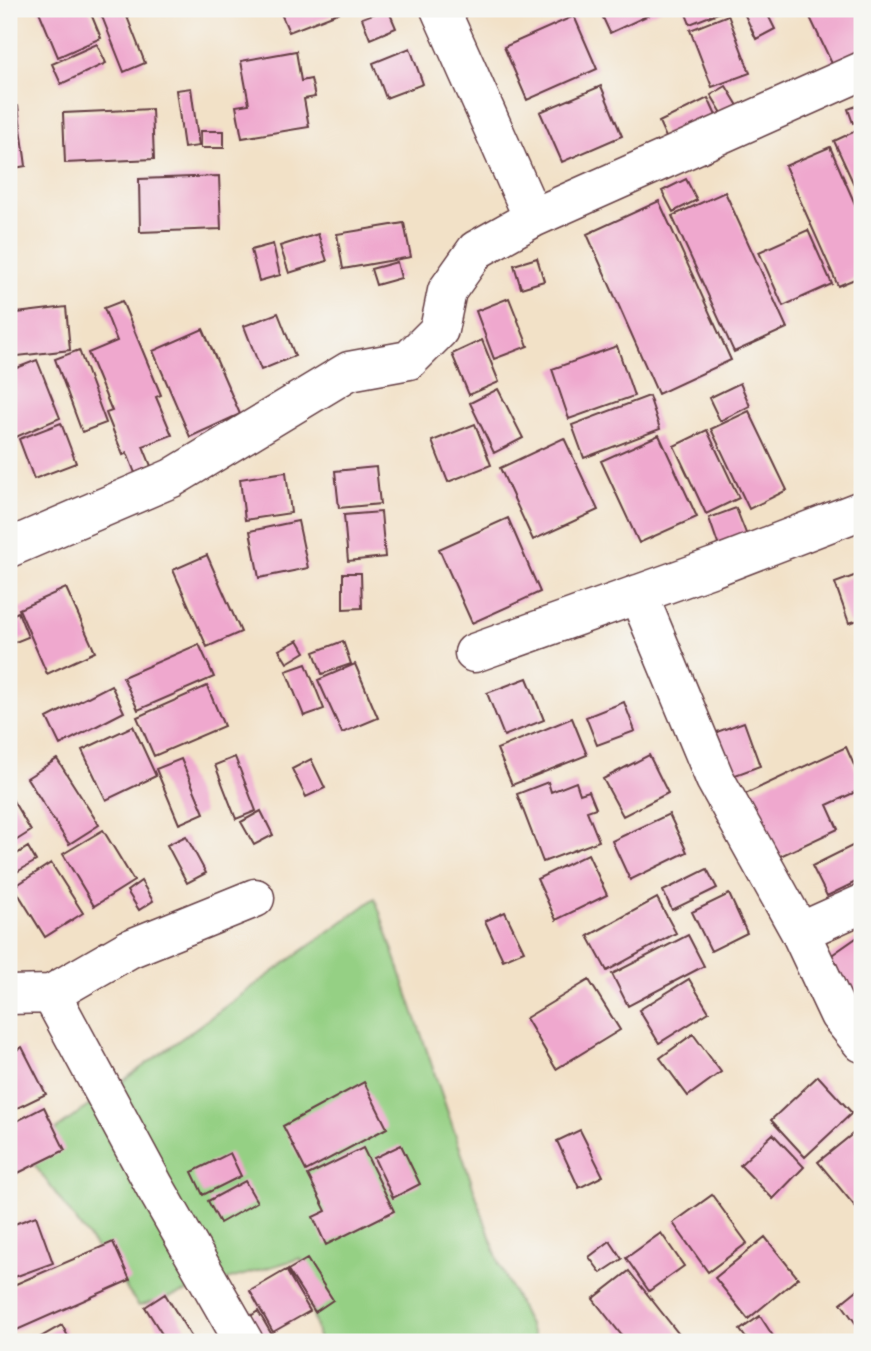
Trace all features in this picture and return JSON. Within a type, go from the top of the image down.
[{"type":"street","points":[[440,9],[533,218]]},
{"type":"street","points":[[9,548],[172,478],[349,371],[409,360],[439,330],[447,291],[476,250],[533,218],[862,71]]},
{"type":"street","points":[[474,653],[714,567],[862,510]]},
{"type":"street","points":[[638,594],[715,779],[800,932],[839,1015],[862,1043]]},
{"type":"street","points":[[9,995],[51,994],[129,950],[255,898]]},
{"type":"street","points":[[800,932],[862,904]]},
{"type":"street","points":[[51,994],[155,1187],[244,1342]]},
{"type":"green space","points":[[375,898],[499,1263],[537,1342],[319,1342],[301,1258],[139,1306],[25,1152]]},
{"type":"building","points":[[38,9],[89,9],[101,38],[58,57]]},
{"type":"building","points":[[99,9],[124,9],[145,63],[124,72]]},
{"type":"building","points":[[279,9],[348,9],[289,32]]},
{"type":"building","points":[[386,9],[396,28],[370,39],[362,18]]},
{"type":"building","points":[[599,9],[662,9],[610,33]]},
{"type":"building","points":[[684,9],[728,9],[690,24]]},
{"type":"building","points":[[753,9],[765,9],[775,29],[756,39],[744,13]]},
{"type":"building","points":[[817,9],[862,9],[862,54],[834,68],[808,13]]},
{"type":"building","points":[[728,15],[750,73],[712,87],[690,30]]},
{"type":"building","points":[[574,16],[597,69],[527,100],[504,47]]},
{"type":"building","points":[[97,44],[106,63],[61,84],[52,64]]},
{"type":"building","points":[[410,48],[423,84],[386,98],[373,63]]},
{"type":"building","points":[[296,51],[301,81],[311,79],[315,97],[304,99],[309,127],[242,138],[236,106],[249,104],[241,61]]},
{"type":"building","points":[[601,86],[622,136],[562,162],[540,112]]},
{"type":"building","points":[[726,86],[743,114],[728,123],[711,95]]},
{"type":"building","points":[[191,88],[199,146],[184,148],[176,90]]},
{"type":"building","points":[[708,98],[718,120],[669,144],[659,122]]},
{"type":"building","points":[[862,104],[862,120],[853,123],[848,109]]},
{"type":"building","points":[[18,106],[26,166],[9,169],[9,107]]},
{"type":"building","points":[[152,109],[154,159],[65,163],[63,113]]},
{"type":"building","points":[[862,128],[862,202],[834,141]]},
{"type":"building","points":[[200,131],[224,131],[224,148],[201,148]]},
{"type":"building","points":[[830,147],[862,220],[862,276],[838,286],[785,166]]},
{"type":"building","points":[[219,176],[221,229],[140,232],[139,179]]},
{"type":"building","points":[[686,179],[697,200],[673,212],[662,191]]},
{"type":"building","points":[[725,192],[787,328],[734,352],[672,216]]},
{"type":"building","points":[[659,201],[731,360],[658,394],[587,234]]},
{"type":"building","points":[[404,223],[411,257],[343,269],[337,234]]},
{"type":"building","points":[[808,230],[832,284],[783,306],[759,252]]},
{"type":"building","points":[[318,234],[327,261],[289,273],[280,246]]},
{"type":"building","points":[[273,244],[280,275],[259,281],[251,250]]},
{"type":"building","points":[[537,258],[544,281],[521,288],[514,265]]},
{"type":"building","points":[[397,262],[401,278],[376,285],[371,269]]},
{"type":"building","points":[[509,298],[528,346],[494,359],[476,311]]},
{"type":"building","points":[[122,301],[161,395],[156,397],[172,435],[143,446],[151,466],[135,473],[127,453],[123,455],[106,413],[112,411],[88,353],[117,341],[104,308]]},
{"type":"building","points":[[66,307],[70,350],[9,357],[9,314]]},
{"type":"building","points":[[278,313],[295,356],[261,370],[244,326]]},
{"type":"building","points":[[203,329],[240,414],[190,437],[153,351]]},
{"type":"building","points":[[482,340],[499,382],[469,395],[452,354]]},
{"type":"building","points":[[617,346],[634,396],[569,419],[552,369]]},
{"type":"building","points":[[79,350],[106,423],[82,432],[55,359]]},
{"type":"building","points":[[37,360],[60,418],[16,437],[9,418],[9,371]]},
{"type":"building","points":[[740,383],[750,406],[720,421],[709,398]]},
{"type":"building","points":[[498,389],[523,438],[494,453],[470,403]]},
{"type":"building","points":[[649,396],[660,429],[584,458],[572,425]]},
{"type":"building","points":[[749,411],[787,490],[749,509],[711,429]]},
{"type":"building","points":[[61,423],[76,463],[34,479],[19,439]]},
{"type":"building","points":[[475,424],[491,465],[448,482],[432,441]]},
{"type":"building","points":[[707,430],[739,498],[706,514],[674,446]]},
{"type":"building","points":[[659,435],[697,517],[639,543],[601,461]]},
{"type":"building","points":[[564,438],[598,510],[533,540],[500,468]]},
{"type":"building","points":[[376,467],[380,504],[339,508],[335,471]]},
{"type":"building","points":[[286,472],[291,513],[245,520],[240,479]]},
{"type":"building","points":[[736,508],[747,536],[719,547],[709,518]]},
{"type":"building","points":[[381,512],[385,557],[348,561],[344,515]]},
{"type":"building","points":[[508,518],[540,592],[472,623],[439,549]]},
{"type":"building","points":[[298,521],[308,568],[259,578],[250,531]]},
{"type":"building","points":[[207,555],[241,632],[207,647],[173,570]]},
{"type":"building","points":[[343,573],[361,573],[362,608],[343,609]]},
{"type":"building","points":[[862,573],[862,619],[849,623],[835,583]]},
{"type":"building","points":[[66,588],[95,652],[47,674],[19,609]]},
{"type":"building","points":[[18,612],[28,637],[13,643],[9,634],[9,616]]},
{"type":"building","points":[[298,640],[305,652],[287,663],[279,650]]},
{"type":"building","points":[[343,641],[351,664],[322,674],[314,652]]},
{"type":"building","points":[[199,644],[214,677],[138,710],[123,677]]},
{"type":"building","points":[[306,664],[324,709],[304,716],[286,671]]},
{"type":"building","points":[[355,664],[378,718],[342,733],[318,680]]},
{"type":"building","points":[[527,678],[544,720],[504,736],[487,693]]},
{"type":"building","points":[[111,685],[124,712],[60,745],[47,718]]},
{"type":"building","points":[[207,686],[224,726],[154,756],[137,717]]},
{"type":"building","points":[[624,702],[635,731],[597,745],[586,717]]},
{"type":"building","points":[[572,718],[587,755],[512,785],[497,749]]},
{"type":"building","points":[[744,722],[760,766],[730,777],[714,733]]},
{"type":"building","points":[[133,726],[156,776],[106,800],[82,750]]},
{"type":"building","points":[[846,747],[862,783],[862,789],[827,805],[838,829],[772,860],[741,796]]},
{"type":"building","points":[[649,755],[668,793],[623,816],[603,779]]},
{"type":"building","points":[[235,757],[256,811],[236,819],[215,765]]},
{"type":"building","points":[[57,759],[99,825],[69,844],[27,778]]},
{"type":"building","points":[[181,759],[204,813],[179,824],[156,769]]},
{"type":"building","points":[[311,759],[325,788],[306,797],[292,769]]},
{"type":"building","points":[[548,782],[551,792],[576,782],[580,794],[589,791],[596,808],[587,811],[599,841],[543,862],[517,794]]},
{"type":"building","points":[[9,794],[31,831],[9,845]]},
{"type":"building","points":[[261,811],[273,835],[254,845],[241,822]]},
{"type":"building","points":[[669,814],[687,852],[630,880],[612,841]]},
{"type":"building","points":[[103,830],[134,881],[94,906],[63,854]]},
{"type":"building","points":[[186,836],[206,873],[187,883],[167,845]]},
{"type":"building","points":[[862,841],[862,879],[827,896],[812,866]]},
{"type":"building","points":[[28,847],[36,861],[15,873],[9,859]]},
{"type":"building","points":[[588,854],[607,895],[556,920],[537,879]]},
{"type":"building","points":[[51,863],[83,913],[45,937],[14,887]]},
{"type":"building","points":[[707,869],[717,888],[672,910],[663,891]]},
{"type":"building","points":[[141,881],[153,901],[139,910],[127,891]]},
{"type":"building","points":[[729,894],[747,933],[711,951],[692,912]]},
{"type":"building","points":[[657,898],[676,933],[607,971],[588,936]]},
{"type":"building","points":[[505,912],[524,951],[503,960],[485,921]]},
{"type":"building","points":[[862,934],[862,1014],[826,959]]},
{"type":"building","points":[[688,935],[704,966],[628,1006],[612,974]]},
{"type":"building","points":[[689,979],[709,1012],[659,1043],[639,1010]]},
{"type":"building","points":[[589,980],[620,1030],[556,1069],[526,1018]]},
{"type":"building","points":[[693,1034],[721,1072],[688,1096],[660,1058]]},
{"type":"building","points":[[22,1047],[46,1094],[9,1112],[9,1054]]},
{"type":"building","points":[[818,1076],[852,1113],[805,1157],[771,1120]]},
{"type":"building","points":[[364,1082],[387,1128],[306,1171],[283,1126]]},
{"type":"building","points":[[44,1107],[65,1150],[10,1177],[9,1125]]},
{"type":"building","points":[[860,1128],[862,1207],[858,1210],[818,1162]]},
{"type":"building","points":[[580,1130],[603,1176],[579,1188],[557,1141]]},
{"type":"building","points":[[773,1134],[804,1167],[773,1199],[740,1165]]},
{"type":"building","points":[[401,1145],[420,1184],[393,1198],[374,1158]]},
{"type":"building","points":[[363,1148],[394,1211],[326,1245],[313,1217],[326,1211],[308,1175]]},
{"type":"building","points":[[230,1153],[241,1176],[203,1195],[192,1172]]},
{"type":"building","points":[[245,1181],[257,1202],[220,1223],[208,1201]]},
{"type":"building","points":[[712,1195],[747,1243],[708,1272],[673,1223]]},
{"type":"building","points":[[36,1216],[53,1263],[9,1279],[9,1226]]},
{"type":"building","points":[[661,1233],[684,1266],[649,1291],[626,1258]]},
{"type":"building","points":[[765,1237],[798,1278],[748,1319],[715,1278]]},
{"type":"building","points":[[610,1241],[622,1259],[601,1273],[589,1257]]},
{"type":"building","points":[[113,1242],[130,1280],[10,1333],[9,1287]]},
{"type":"building","points":[[307,1259],[333,1300],[315,1312],[288,1270]]},
{"type":"building","points":[[286,1270],[310,1311],[273,1332],[250,1291]]},
{"type":"building","points":[[629,1271],[685,1342],[627,1342],[593,1299]]},
{"type":"building","points":[[862,1286],[862,1332],[841,1303]]},
{"type":"building","points":[[165,1294],[192,1338],[185,1342],[167,1342],[145,1307]]},
{"type":"building","points":[[258,1311],[272,1335],[260,1342],[238,1325]]},
{"type":"building","points":[[760,1316],[775,1339],[772,1342],[749,1342],[740,1330]]},
{"type":"building","points":[[62,1325],[71,1342],[32,1342]]}]
